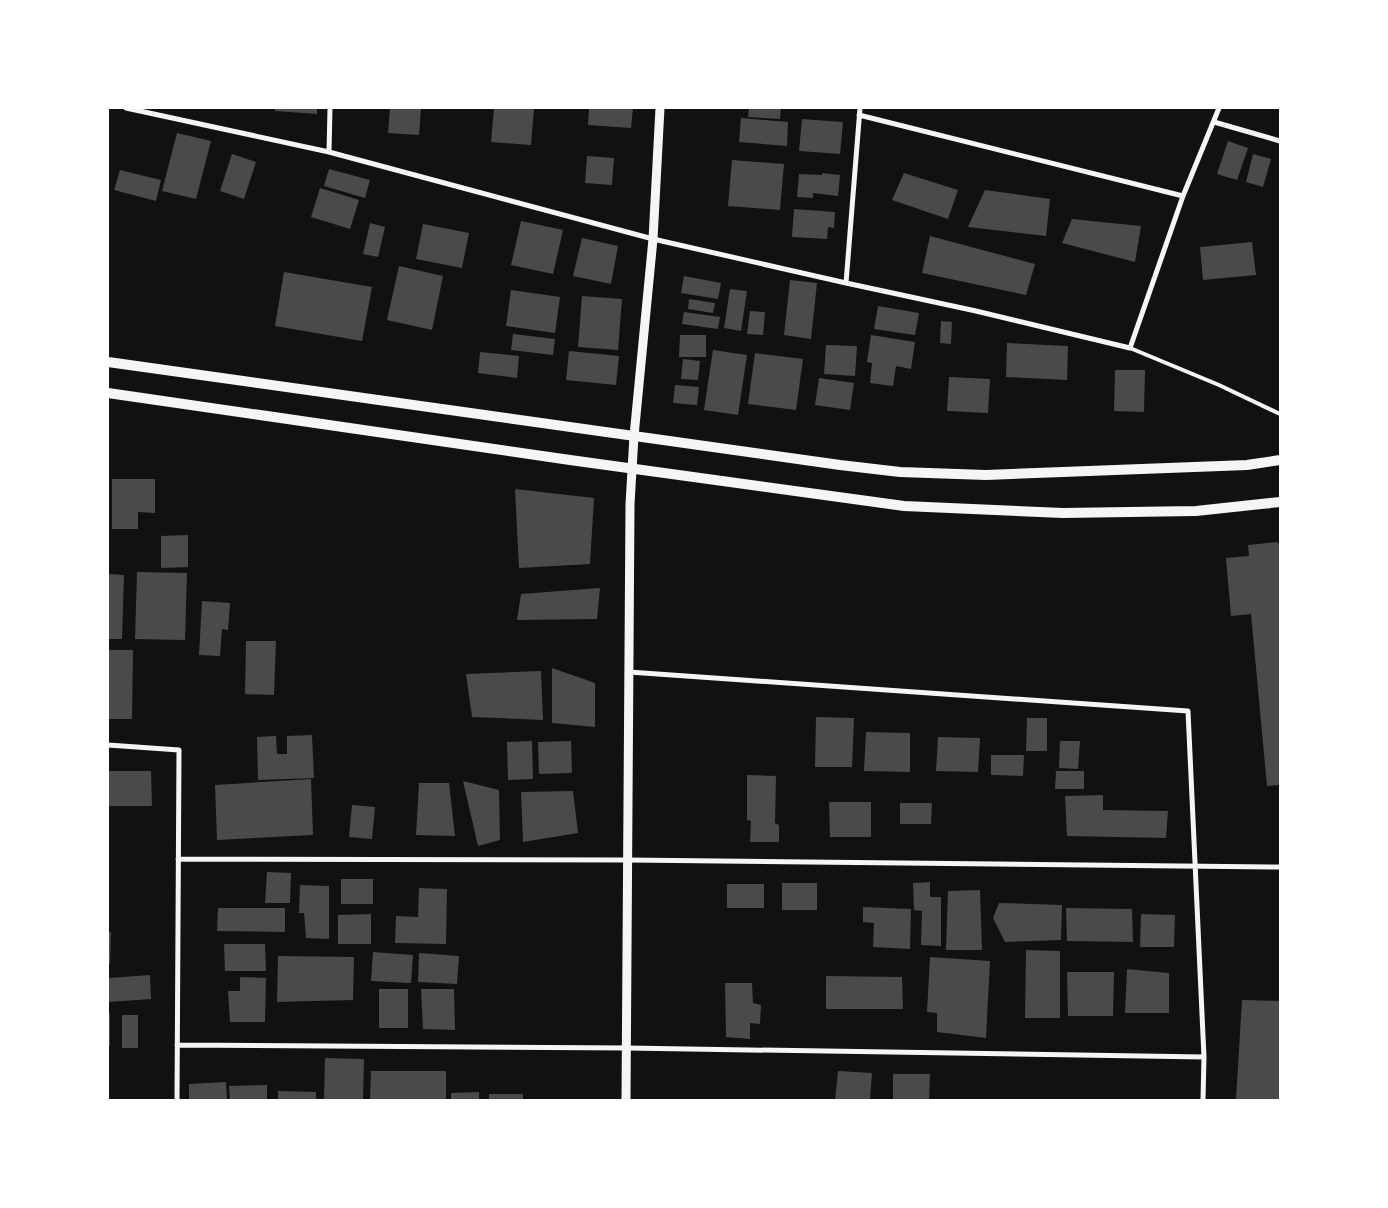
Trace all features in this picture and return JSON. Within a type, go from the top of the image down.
[{"type":"main road","points":[[108,362],[892,471],[986,475],[1238,466],[1280,460]]},
{"type":"main road","points":[[108,393],[632,469],[904,506],[1062,513],[1196,511],[1280,502]]},
{"type":"street","points":[[126,108],[330,152],[654,240],[976,311],[1130,348],[1183,196],[1219,108]]},
{"type":"street","points":[[330,108],[330,152]]},
{"type":"street","points":[[626,1100],[630,504],[634,436],[654,240],[660,108]]},
{"type":"street","points":[[846,283],[860,108]]},
{"type":"street","points":[[859,115],[1183,196]]},
{"type":"street","points":[[1214,122],[1280,142]]},
{"type":"street","points":[[629,672],[1188,711],[1204,1057],[1203,1100]]},
{"type":"street","points":[[108,745],[179,750],[177,1100]]},
{"type":"street","points":[[178,859],[628,860],[1280,867]]},
{"type":"street","points":[[177,1045],[627,1048],[1204,1057]]},
{"type":"lane","points":[[1130,348],[1219,385],[1280,414]]},
{"type":"building","points":[[275,108],[317,108],[317,114],[275,111]]},
{"type":"building","points":[[390,108],[421,108],[419,135],[388,133]]},
{"type":"building","points":[[494,108],[534,108],[531,145],[491,142]]},
{"type":"building","points":[[589,108],[633,108],[631,128],[588,125]]},
{"type":"building","points":[[749,108],[781,108],[780,119],[748,117]]},
{"type":"building","points":[[741,118],[788,122],[787,146],[739,142]]},
{"type":"building","points":[[802,119],[843,122],[840,154],[799,151]]},
{"type":"building","points":[[177,133],[211,141],[196,199],[162,191]]},
{"type":"building","points":[[1228,141],[1248,148],[1237,180],[1217,174]]},
{"type":"building","points":[[232,154],[256,162],[244,199],[220,191]]},
{"type":"building","points":[[1253,154],[1271,159],[1263,187],[1246,182]]},
{"type":"building","points":[[587,156],[614,158],[612,185],[585,183]]},
{"type":"building","points":[[732,160],[784,164],[780,210],[728,206]]},
{"type":"building","points":[[329,169],[370,180],[365,198],[324,186]]},
{"type":"building","points":[[120,170],[161,180],[156,201],[114,190]]},
{"type":"building","points":[[822,173],[840,175],[838,196],[813,193],[813,198],[797,197],[799,174],[822,175]]},
{"type":"building","points":[[904,173],[958,190],[948,219],[892,200]]},
{"type":"building","points":[[320,188],[359,200],[350,229],[311,217]]},
{"type":"building","points":[[985,190],[1050,199],[1046,236],[968,227]]},
{"type":"building","points":[[794,209],[835,212],[834,228],[828,227],[827,239],[792,237]]},
{"type":"building","points":[[1072,219],[1141,226],[1135,262],[1062,243]]},
{"type":"building","points":[[521,221],[563,230],[553,274],[511,265]]},
{"type":"building","points":[[370,223],[385,227],[378,257],[363,254]]},
{"type":"building","points":[[423,224],[469,233],[462,268],[416,259]]},
{"type":"building","points":[[930,236],[1035,264],[1026,295],[922,273]]},
{"type":"building","points":[[582,238],[618,246],[611,284],[573,276]]},
{"type":"building","points":[[1252,242],[1256,275],[1203,280],[1200,247]]},
{"type":"building","points":[[399,266],[443,276],[432,330],[387,320]]},
{"type":"building","points":[[284,272],[372,287],[362,341],[275,326]]},
{"type":"building","points":[[684,276],[721,283],[718,299],[681,293]]},
{"type":"building","points":[[790,280],[817,283],[811,339],[784,335]]},
{"type":"building","points":[[730,289],[747,291],[741,331],[724,328]]},
{"type":"building","points":[[511,290],[560,297],[555,333],[506,326]]},
{"type":"building","points":[[582,296],[622,299],[618,350],[578,347]]},
{"type":"building","points":[[689,299],[715,303],[713,313],[688,309]]},
{"type":"building","points":[[878,306],[919,313],[915,335],[874,329]]},
{"type":"building","points":[[750,311],[765,312],[763,335],[747,334]]},
{"type":"building","points":[[684,312],[720,317],[718,329],[682,324]]},
{"type":"building","points":[[941,321],[952,322],[951,344],[940,343]]},
{"type":"building","points":[[513,334],[555,339],[553,355],[511,350]]},
{"type":"building","points":[[680,335],[706,335],[706,357],[679,357]]},
{"type":"building","points":[[871,335],[915,342],[911,369],[896,366],[893,386],[870,383],[872,363],[867,362]]},
{"type":"building","points":[[1007,343],[1068,346],[1067,380],[1006,377]]},
{"type":"building","points":[[826,345],[857,346],[855,376],[824,374]]},
{"type":"building","points":[[713,350],[747,355],[738,415],[704,410]]},
{"type":"building","points":[[569,351],[619,356],[616,385],[566,380]]},
{"type":"building","points":[[480,352],[519,356],[517,378],[478,373]]},
{"type":"building","points":[[755,353],[803,359],[796,410],[748,404]]},
{"type":"building","points":[[683,359],[700,361],[698,380],[681,379]]},
{"type":"building","points":[[1115,370],[1145,370],[1144,412],[1114,411]]},
{"type":"building","points":[[949,377],[990,379],[988,413],[947,411]]},
{"type":"building","points":[[819,378],[854,383],[850,410],[815,405]]},
{"type":"building","points":[[675,385],[699,387],[697,405],[673,403]]},
{"type":"building","points":[[112,479],[155,479],[155,513],[138,512],[138,529],[112,529]]},
{"type":"building","points":[[515,489],[594,498],[590,564],[519,568]]},
{"type":"building","points":[[188,535],[188,567],[161,568],[161,536]]},
{"type":"building","points":[[1277,542],[1280,545],[1280,785],[1267,786],[1251,614],[1231,616],[1226,558],[1249,556],[1248,545]]},
{"type":"building","points":[[137,572],[187,573],[185,640],[135,639]]},
{"type":"building","points":[[108,574],[124,575],[122,639],[108,639]]},
{"type":"building","points":[[600,588],[597,619],[517,620],[521,594]]},
{"type":"building","points":[[202,601],[230,603],[228,630],[222,629],[220,656],[199,655]]},
{"type":"building","points":[[246,641],[276,641],[274,695],[245,694]]},
{"type":"building","points":[[108,650],[133,650],[132,719],[108,719]]},
{"type":"building","points":[[552,668],[595,683],[595,727],[552,723]]},
{"type":"building","points":[[541,671],[543,720],[472,717],[466,674]]},
{"type":"building","points":[[816,717],[854,718],[852,767],[815,767]]},
{"type":"building","points":[[1027,718],[1047,718],[1047,751],[1026,751]]},
{"type":"building","points":[[866,732],[910,733],[910,772],[864,771]]},
{"type":"building","points":[[312,735],[314,778],[258,780],[257,737],[276,736],[277,754],[287,754],[287,736]]},
{"type":"building","points":[[938,737],[980,738],[978,772],[936,771]]},
{"type":"building","points":[[532,741],[533,779],[508,780],[507,742]]},
{"type":"building","points":[[571,741],[572,773],[539,774],[538,742]]},
{"type":"building","points":[[1060,741],[1080,741],[1078,769],[1059,768]]},
{"type":"building","points":[[991,755],[1024,755],[1023,776],[991,775]]},
{"type":"building","points":[[109,771],[151,771],[152,806],[109,806]]},
{"type":"building","points":[[1056,771],[1084,771],[1084,789],[1055,789]]},
{"type":"building","points":[[747,775],[776,776],[775,823],[779,825],[779,842],[750,842],[751,821],[747,820]]},
{"type":"building","points":[[311,779],[313,835],[217,840],[215,785]]},
{"type":"building","points":[[463,781],[499,790],[500,840],[478,846]]},
{"type":"building","points":[[419,783],[449,783],[455,836],[416,835]]},
{"type":"building","points":[[573,791],[578,833],[523,842],[521,792]]},
{"type":"building","points":[[1103,795],[1103,810],[1168,811],[1166,838],[1067,836],[1065,796]]},
{"type":"building","points":[[829,802],[871,802],[871,837],[830,837]]},
{"type":"building","points":[[900,803],[932,803],[931,824],[900,824]]},
{"type":"building","points":[[352,805],[375,807],[372,839],[349,837]]},
{"type":"building","points":[[267,872],[291,873],[290,903],[265,903]]},
{"type":"building","points":[[341,879],[373,879],[373,904],[341,904]]},
{"type":"building","points":[[930,882],[930,897],[941,897],[941,946],[921,945],[922,911],[914,910],[913,883]]},
{"type":"building","points":[[782,883],[817,883],[817,910],[782,910]]},
{"type":"building","points":[[727,884],[764,884],[764,908],[727,908]]},
{"type":"building","points":[[300,885],[329,886],[329,939],[306,938],[304,913],[299,913]]},
{"type":"building","points":[[419,888],[447,889],[446,944],[395,943],[396,916],[418,917]]},
{"type":"building","points":[[980,890],[982,950],[946,950],[948,891]]},
{"type":"building","points":[[999,903],[1062,905],[1061,940],[1005,942],[993,918]]},
{"type":"building","points":[[863,907],[911,909],[910,949],[873,947],[874,923],[863,922]]},
{"type":"building","points":[[218,908],[285,908],[285,932],[217,931]]},
{"type":"building","points":[[1066,908],[1132,909],[1133,942],[1067,941]]},
{"type":"building","points":[[371,914],[371,944],[338,944],[338,915]]},
{"type":"building","points":[[1141,914],[1175,915],[1174,947],[1140,947]]},
{"type":"building","points":[[108,932],[111,932],[110,964],[108,964]]},
{"type":"building","points":[[224,944],[265,944],[266,971],[225,971]]},
{"type":"building","points":[[1026,950],[1060,951],[1060,1018],[1025,1018]]},
{"type":"building","points":[[373,952],[413,955],[411,983],[371,981]]},
{"type":"building","points":[[419,953],[459,956],[457,984],[418,982]]},
{"type":"building","points":[[278,956],[354,957],[353,1000],[277,1002]]},
{"type":"building","points":[[930,957],[990,961],[986,1038],[937,1032],[937,1013],[927,1012]]},
{"type":"building","points":[[1127,969],[1169,973],[1169,1013],[1125,1013]]},
{"type":"building","points":[[1067,972],[1114,972],[1113,1016],[1068,1016]]},
{"type":"building","points":[[150,975],[151,999],[108,1002],[108,978]]},
{"type":"building","points":[[826,976],[902,977],[903,1009],[826,1009]]},
{"type":"building","points":[[240,977],[266,978],[265,1022],[230,1022],[228,991],[240,991]]},
{"type":"building","points":[[725,983],[752,983],[753,1003],[761,1005],[760,1024],[750,1023],[750,1039],[726,1037]]},
{"type":"building","points":[[379,989],[408,989],[408,1028],[379,1028]]},
{"type":"building","points":[[421,989],[454,989],[455,1030],[423,1029]]},
{"type":"building","points":[[1242,1000],[1280,1001],[1280,1100],[1236,1100]]},
{"type":"building","points":[[108,1013],[110,1013],[110,1046],[108,1046]]},
{"type":"building","points":[[122,1015],[138,1015],[138,1048],[122,1048]]},
{"type":"building","points":[[325,1058],[364,1059],[363,1100],[324,1100]]},
{"type":"building","points":[[371,1071],[446,1071],[446,1100],[370,1100]]},
{"type":"building","points":[[838,1071],[872,1073],[870,1100],[835,1100]]},
{"type":"building","points":[[893,1074],[930,1074],[929,1100],[893,1100]]},
{"type":"building","points":[[226,1082],[227,1100],[189,1100],[189,1084]]},
{"type":"building","points":[[267,1085],[267,1100],[230,1100],[229,1086]]},
{"type":"building","points":[[278,1091],[316,1092],[316,1100],[278,1100]]},
{"type":"building","points":[[479,1092],[479,1100],[451,1100],[451,1093]]},
{"type":"building","points":[[489,1094],[523,1094],[523,1100],[489,1100]]}]
